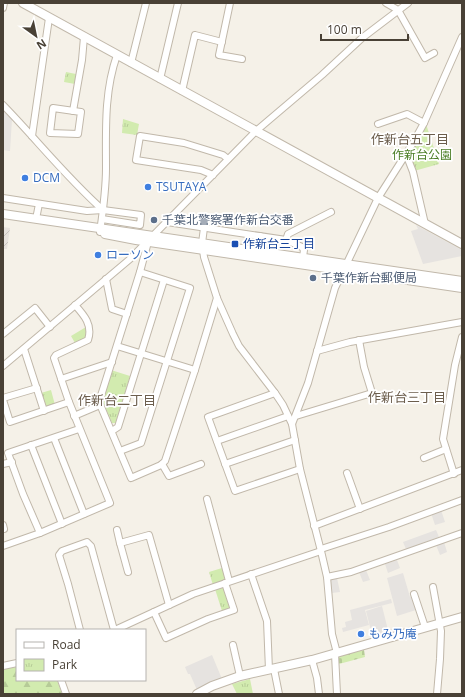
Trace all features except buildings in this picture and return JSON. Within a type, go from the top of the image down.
[{"type":"street","points":[[3,8],[4,3]]},
{"type":"street","points":[[23,3],[462,244]]},
{"type":"street","points":[[131,63],[146,3]]},
{"type":"street","points":[[160,79],[178,3]]},
{"type":"street","points":[[230,3],[219,54],[242,59]]},
{"type":"street","points":[[386,3],[398,10],[425,58],[434,53]]},
{"type":"street","points":[[3,366],[130,259],[256,131],[322,75],[362,38],[408,3]]},
{"type":"street","points":[[32,136],[49,18]]},
{"type":"street","points":[[182,91],[195,35],[222,42]]},
{"type":"street","points":[[73,111],[82,60],[84,37]]},
{"type":"street","points":[[292,424],[308,383],[335,288],[344,267],[378,198],[424,123],[462,37]]},
{"type":"street","points":[[100,231],[104,210],[106,169],[106,105],[113,66],[117,55]]},
{"type":"street","points":[[3,105],[90,198],[104,210]]},
{"type":"street","points":[[53,108],[73,111],[81,112],[78,134],[50,133],[53,108]]},
{"type":"street","points":[[378,124],[407,114],[424,123]]},
{"type":"street","points":[[213,175],[201,170],[136,160],[140,136],[184,143],[222,155],[228,159]]},
{"type":"street","points":[[406,154],[413,172],[425,224]]},
{"type":"street","points":[[3,198],[87,211],[104,210],[141,215],[140,225],[102,219]]},
{"type":"street","points":[[36,219],[39,204]]},
{"type":"street","points":[[286,240],[288,234],[331,212]]},
{"type":"street","points":[[3,214],[80,226],[117,237],[151,239],[203,246],[344,267],[462,288]]},
{"type":"street","points":[[167,222],[286,240],[302,247],[304,250],[303,257]]},
{"type":"street","points":[[204,228],[204,257],[217,298],[239,346],[275,392],[292,424],[300,469],[327,577],[332,634],[336,654],[337,694]]},
{"type":"street","points":[[257,254],[260,236]]},
{"type":"street","points":[[151,239],[99,402],[131,478],[162,464],[165,461],[217,298]]},
{"type":"street","points":[[257,254],[303,257],[344,267],[462,281]]},
{"type":"street","points":[[120,451],[141,443],[190,288],[140,272]]},
{"type":"street","points":[[106,279],[112,309],[127,314]]},
{"type":"street","points":[[112,431],[118,426],[164,280]]},
{"type":"street","points":[[3,546],[40,533],[110,503],[79,429],[54,358],[56,355],[88,340],[90,334],[86,318],[75,305]]},
{"type":"street","points":[[3,334],[35,308],[50,327]]},
{"type":"street","points":[[317,351],[359,340],[462,322]]},
{"type":"street","points":[[454,474],[443,440],[455,365],[462,337]]},
{"type":"street","points":[[296,416],[372,393],[364,368],[359,340]]},
{"type":"street","points":[[117,346],[195,370]]},
{"type":"street","points":[[24,349],[44,411]]},
{"type":"street","points":[[61,378],[112,362]]},
{"type":"street","points":[[37,388],[3,399],[10,422],[69,402]]},
{"type":"street","points":[[275,392],[208,417],[235,491],[300,469]]},
{"type":"street","points":[[74,416],[100,405]]},
{"type":"street","points":[[217,441],[288,416]]},
{"type":"street","points":[[40,533],[23,494],[8,452],[79,429]]},
{"type":"street","points":[[54,438],[84,514]]},
{"type":"street","points":[[226,464],[295,440]]},
{"type":"street","points":[[31,445],[62,524]]},
{"type":"street","points":[[424,458],[446,449]]},
{"type":"street","points":[[3,464],[12,462]]},
{"type":"street","points":[[162,464],[169,476],[200,464]]},
{"type":"street","points":[[314,526],[462,470]]},
{"type":"street","points":[[347,473],[360,509]]},
{"type":"street","points":[[154,612],[166,638],[208,619],[234,610],[206,499]]},
{"type":"street","points":[[117,629],[193,594],[389,527],[462,500]]},
{"type":"street","points":[[3,525],[3,529]]},
{"type":"street","points":[[117,530],[128,572]]},
{"type":"street","points":[[327,577],[351,572],[462,533]]},
{"type":"street","points":[[120,543],[149,535],[170,605]]},
{"type":"street","points":[[80,629],[59,555],[62,552],[87,542],[91,546],[115,629]]},
{"type":"street","points":[[251,574],[267,621],[272,669],[279,694]]},
{"type":"street","points":[[432,587],[441,631],[437,694]]},
{"type":"street","points":[[414,594],[425,627]]},
{"type":"street","points":[[197,694],[212,686],[240,676],[336,654],[462,617]]},
{"type":"street","points":[[233,645],[240,676]]},
{"type":"street","points":[[312,660],[317,678],[319,694]]},
{"type":"street","points":[[3,666],[16,663]]},
{"type":"street","points":[[61,681],[66,694]]},
{"type":"shaded area","points":[[3,108],[12,119],[10,151],[3,150]]},
{"type":"shaded area","points":[[416,225],[462,250],[462,256],[423,264],[411,231],[418,229]]},
{"type":"shaded area","points":[[3,227],[10,228],[7,249],[3,249]]},
{"type":"shaded area","points":[[441,510],[445,522],[435,525],[431,513]]},
{"type":"shaded area","points":[[436,530],[439,537],[406,549],[403,542]]},
{"type":"shaded area","points":[[444,542],[447,552],[440,555],[436,545]]},
{"type":"shaded area","points":[[397,560],[400,568],[388,573],[385,564]]},
{"type":"shaded area","points":[[366,570],[370,580],[363,582],[359,572]]},
{"type":"shaded area","points":[[403,573],[410,597],[412,596],[416,610],[397,616],[387,578]]},
{"type":"shaded area","points":[[337,578],[340,592],[332,593],[330,580]]},
{"type":"shaded area","points":[[391,599],[392,603],[365,610],[369,625],[343,632],[342,628],[346,627],[345,622],[352,620],[350,610]]},
{"type":"shaded area","points":[[382,606],[388,630],[398,627],[399,632],[373,639],[366,611]]},
{"type":"shaded area","points":[[212,655],[222,679],[197,690],[185,667]]},
{"type":"green space","points":[[66,72],[76,74],[75,84],[64,82]]},
{"type":"green space","points":[[123,119],[139,124],[137,135],[122,133]]},
{"type":"green space","name":"作新台公園","points":[[426,124],[439,164],[414,171],[409,155]]},
{"type":"green space","points":[[86,327],[87,334],[85,338],[75,343],[71,336]]},
{"type":"green space","points":[[111,370],[130,376],[116,423],[112,423],[103,402]]},
{"type":"green space","points":[[51,390],[55,405],[48,407],[45,406],[41,393]]},
{"type":"green space","points":[[222,568],[225,578],[224,581],[213,585],[209,572]]},
{"type":"green space","points":[[221,587],[224,589],[230,607],[229,609],[222,611],[215,589]]},
{"type":"green space","points":[[364,650],[365,657],[339,664],[339,656]]},
{"type":"green space","points":[[16,667],[16,681],[57,681],[62,694],[3,694],[3,669]]},
{"type":"green space","points":[[250,679],[253,694],[237,694],[232,684]]},
{"type":"place","name":"DCM","points":[[25,178]]},
{"type":"place","name":"TSUTAYA","points":[[148,187]]},
{"type":"place","name":"千葉北警察署作新台交番","points":[[154,220]]},
{"type":"place","name":"作新台三丁目","points":[[235,244]]},
{"type":"place","name":"ローソン","points":[[98,255]]},
{"type":"place","name":"千葉作新台郵便局","points":[[313,278]]},
{"type":"place","name":"もみ乃庵","points":[[361,634]]},
{"type":"district","name":"作新台五丁目","points":[[410,139]]},
{"type":"district","name":"作新台三丁目","points":[[407,397]]},
{"type":"district","name":"作新台二丁目","points":[[117,400]]}]
